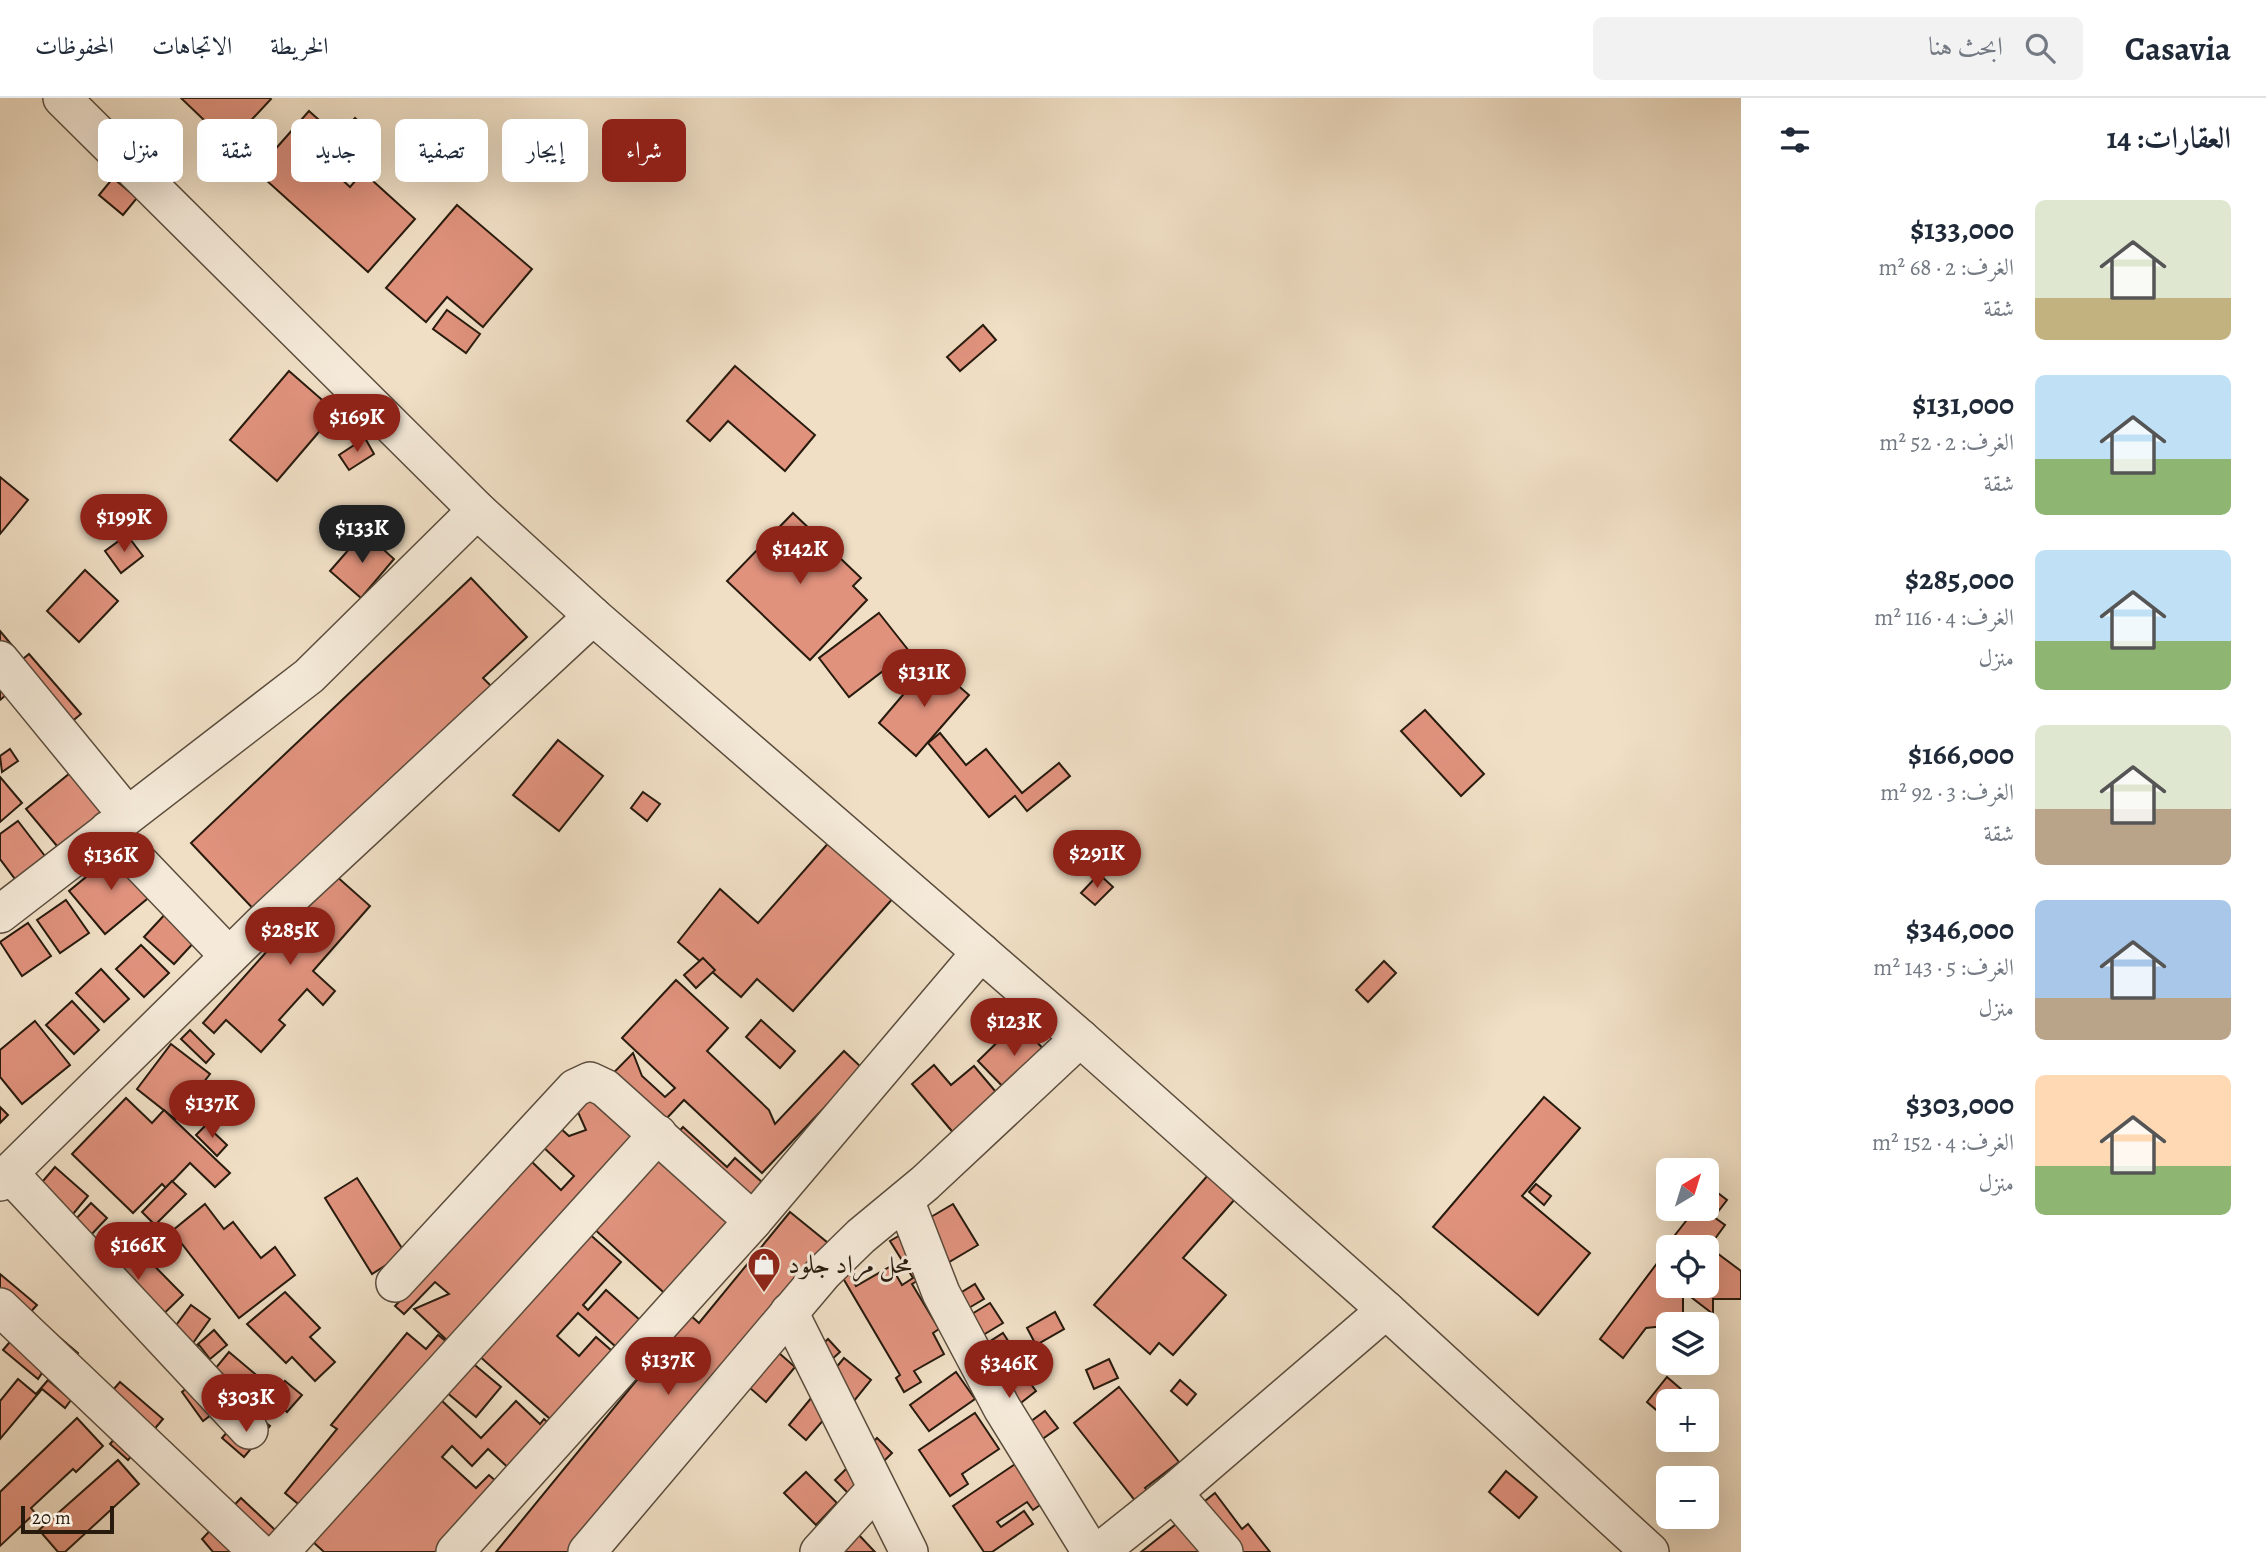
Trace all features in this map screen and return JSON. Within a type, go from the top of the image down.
[{"type":"street","points":[[62,98],[477,510],[593,616],[1080,1038],[1386,1310],[1650,1552]]},
{"type":"street","points":[[0,914],[309,676],[477,510]]},
{"type":"street","points":[[249,1430],[5,1177],[229,956],[593,616]]},
{"type":"street","points":[[0,660],[117,823],[229,956]]},
{"type":"street","points":[[455,1552],[753,1221],[981,952]]},
{"type":"street","points":[[587,1552],[789,1312],[851,1245],[1080,1038]]},
{"type":"street","points":[[395,1283],[581,1084],[590,1081],[597,1083],[658,1134],[753,1221]]},
{"type":"street","points":[[280,1552],[658,1134]]},
{"type":"street","points":[[905,1199],[940,1293],[1002,1408],[1091,1552]]},
{"type":"street","points":[[0,1307],[258,1552]]},
{"type":"street","points":[[1099,1552],[1174,1493],[1386,1310]]},
{"type":"street","points":[[789,1312],[909,1552]]},
{"type":"street","points":[[819,1552],[876,1489]]},
{"type":"street","points":[[1174,1493],[1224,1552]]},
{"type":"building","points":[[181,98],[271,99],[252,119],[203,119]]},
{"type":"building","points":[[309,111],[318,119],[302,119]]},
{"type":"building","points":[[291,131],[291,182],[345,182],[350,187],[354,182],[374,182],[415,219],[368,272],[268,182],[277,182],[277,147]]},
{"type":"building","points":[[110,182],[118,182],[137,198],[123,215],[99,195]]},
{"type":"building","points":[[457,205],[532,269],[483,327],[447,297],[426,322],[386,288]]},
{"type":"building","points":[[447,310],[480,334],[466,353],[433,329]]},
{"type":"building","points":[[983,325],[996,340],[960,371],[947,357]]},
{"type":"building","points":[[735,366],[815,435],[785,471],[728,421],[710,441],[687,421]]},
{"type":"building","points":[[289,371],[336,412],[277,481],[230,440]]},
{"type":"building","points":[[365,438],[374,454],[349,470],[339,455]]},
{"type":"building","points":[[0,477],[28,500],[0,534]]},
{"type":"building","points":[[793,513],[861,578],[853,586],[867,600],[810,660],[727,581]]},
{"type":"building","points":[[364,532],[394,559],[361,598],[330,571]]},
{"type":"building","points":[[127,535],[143,556],[121,573],[105,551]]},
{"type":"building","points":[[85,570],[118,601],[79,642],[47,611]]},
{"type":"building","points":[[471,578],[527,637],[483,678],[496,691],[259,915],[191,843]]},
{"type":"building","points":[[879,613],[909,651],[849,697],[819,658]]},
{"type":"building","points":[[0,631],[20,655],[0,672]]},
{"type":"building","points":[[29,654],[81,714],[52,738],[12,690],[0,700],[0,678]]},
{"type":"building","points":[[931,662],[969,695],[916,756],[879,723]]},
{"type":"building","points":[[1425,710],[1484,774],[1461,796],[1401,731]]},
{"type":"building","points":[[940,733],[966,765],[986,749],[1022,793],[1059,763],[1070,776],[1027,811],[1015,796],[989,817],[928,743]]},
{"type":"building","points":[[558,740],[603,776],[559,831],[513,795]]},
{"type":"building","points":[[10,749],[18,761],[2,772],[0,756]]},
{"type":"building","points":[[75,769],[110,812],[62,852],[26,809]]},
{"type":"building","points":[[0,777],[22,803],[0,822]]},
{"type":"building","points":[[643,792],[660,804],[647,821],[631,808]]},
{"type":"building","points":[[18,821],[48,860],[18,883],[0,859],[0,834]]},
{"type":"building","points":[[831,840],[895,896],[793,1011],[757,979],[741,997],[678,942],[720,889],[758,923]]},
{"type":"building","points":[[118,851],[153,894],[105,934],[69,891]]},
{"type":"building","points":[[1099,874],[1113,887],[1095,905],[1081,893]]},
{"type":"building","points":[[335,875],[370,906],[313,971],[335,991],[323,1005],[307,989],[279,1020],[285,1025],[261,1052],[226,1020],[214,1033],[203,1023]]},
{"type":"building","points":[[66,900],[89,933],[60,953],[37,920]]},
{"type":"building","points":[[168,911],[198,938],[174,964],[144,937]]},
{"type":"building","points":[[28,923],[51,956],[22,976],[0,942]]},
{"type":"building","points":[[141,945],[169,973],[144,997],[116,969]]},
{"type":"building","points":[[703,958],[715,970],[696,988],[684,975]]},
{"type":"building","points":[[1384,961],[1396,973],[1368,1002],[1356,990]]},
{"type":"building","points":[[101,969],[129,999],[104,1022],[76,993]]},
{"type":"building","points":[[676,980],[728,1028],[707,1051],[769,1110],[775,1124],[844,1051],[862,1068],[762,1173],[684,1100],[452,1345],[414,1309],[449,1294],[435,1282],[404,1314],[395,1306],[531,1161],[561,1190],[574,1176],[542,1146],[559,1127],[569,1136],[586,1130],[577,1110],[633,1053],[642,1076],[665,1097],[675,1088],[622,1038]]},
{"type":"building","points":[[72,1001],[99,1030],[74,1054],[46,1025]]},
{"type":"building","points":[[761,1020],[795,1051],[780,1068],[746,1037]]},
{"type":"building","points":[[35,1021],[70,1065],[22,1104],[0,1077],[0,1050]]},
{"type":"building","points":[[1018,1022],[1049,1055],[1009,1093],[978,1061]]},
{"type":"building","points":[[190,1030],[214,1054],[206,1063],[181,1039]]},
{"type":"building","points":[[171,1044],[210,1074],[175,1119],[137,1089]]},
{"type":"building","points":[[934,1065],[951,1085],[974,1066],[1001,1098],[956,1136],[912,1084]]},
{"type":"building","points":[[1544,1097],[1580,1128],[1522,1196],[1590,1253],[1538,1315],[1433,1227]]},
{"type":"building","points":[[126,1098],[152,1123],[164,1110],[230,1173],[215,1187],[190,1163],[166,1188],[162,1184],[133,1213],[72,1154]]},
{"type":"building","points":[[0,1107],[8,1115],[0,1123]]},
{"type":"building","points":[[206,1125],[227,1145],[217,1156],[196,1135]]},
{"type":"building","points":[[683,1127],[727,1167],[735,1158],[773,1192],[672,1300],[592,1227]]},
{"type":"building","points":[[1216,1166],[1243,1190],[1183,1258],[1226,1295],[1173,1355],[1159,1343],[1150,1354],[1094,1305]]},
{"type":"building","points":[[55,1167],[88,1196],[53,1238],[19,1209]]},
{"type":"building","points":[[357,1178],[405,1253],[372,1274],[325,1198]]},
{"type":"building","points":[[172,1181],[186,1194],[155,1225],[142,1212]]},
{"type":"building","points":[[1536,1184],[1551,1196],[1544,1205],[1529,1192]]},
{"type":"building","points":[[1719,1194],[1727,1200],[1719,1210]]},
{"type":"building","points":[[91,1203],[107,1218],[71,1256],[55,1241]]},
{"type":"building","points":[[205,1204],[224,1229],[233,1222],[261,1258],[275,1247],[295,1275],[239,1318],[172,1231]]},
{"type":"building","points":[[953,1204],[978,1245],[912,1284],[939,1329],[933,1333],[944,1354],[914,1371],[921,1382],[904,1392],[896,1378],[900,1375],[840,1273],[847,1269],[856,1286],[891,1266],[902,1285],[913,1278],[890,1241]]},
{"type":"building","points":[[790,1212],[833,1247],[583,1552],[496,1552],[690,1315],[699,1323]]},
{"type":"building","points":[[1719,1221],[1725,1225],[1718,1235],[1675,1235],[1685,1222]]},
{"type":"building","points":[[586,1231],[621,1262],[583,1305],[588,1310],[606,1290],[649,1328],[625,1355],[578,1313],[557,1336],[579,1356],[596,1337],[619,1357],[558,1426],[477,1354]]},
{"type":"building","points":[[122,1233],[183,1295],[145,1332],[95,1258]]},
{"type":"building","points":[[1719,1254],[1741,1271],[1741,1299],[1713,1299],[1713,1312],[1692,1298],[1719,1298]]},
{"type":"building","points":[[1656,1265],[1656,1298],[1683,1298],[1683,1312],[1656,1312],[1656,1327],[1646,1328],[1623,1358],[1600,1339]]},
{"type":"building","points":[[0,1274],[37,1305],[14,1330],[0,1327]]},
{"type":"building","points":[[975,1284],[984,1299],[940,1325],[931,1311]]},
{"type":"building","points":[[285,1292],[320,1328],[310,1337],[335,1362],[315,1381],[292,1357],[286,1363],[247,1324]]},
{"type":"building","points":[[990,1303],[1003,1323],[955,1352],[942,1332]]},
{"type":"building","points":[[191,1305],[210,1319],[193,1343],[174,1328]]},
{"type":"building","points":[[1055,1312],[1064,1329],[1036,1345],[1027,1328]]},
{"type":"building","points":[[33,1315],[78,1353],[53,1382],[42,1373],[38,1379],[3,1350]]},
{"type":"building","points":[[214,1330],[227,1345],[210,1359],[199,1345],[171,1368]]},
{"type":"building","points":[[407,1333],[426,1349],[438,1335],[452,1346],[314,1517],[285,1493],[337,1429],[331,1425]]},
{"type":"building","points":[[1003,1333],[1025,1367],[982,1394],[961,1360]]},
{"type":"building","points":[[828,1339],[840,1352],[820,1370],[808,1358]]},
{"type":"building","points":[[229,1352],[267,1384],[248,1407],[210,1375]]},
{"type":"building","points":[[779,1353],[795,1367],[766,1402],[750,1388]]},
{"type":"building","points":[[844,1358],[871,1380],[841,1417],[832,1410],[806,1440],[789,1425]]},
{"type":"building","points":[[1109,1359],[1118,1378],[1094,1389],[1086,1370]]},
{"type":"building","points":[[470,1361],[501,1387],[476,1417],[445,1391]]},
{"type":"building","points":[[956,1372],[975,1399],[929,1431],[910,1405]]},
{"type":"building","points":[[1025,1376],[1036,1391],[994,1424],[982,1409]]},
{"type":"building","points":[[201,1377],[223,1406],[203,1421],[182,1392]]},
{"type":"building","points":[[1667,1377],[1681,1389],[1657,1389]]},
{"type":"building","points":[[18,1379],[36,1394],[48,1380],[71,1400],[65,1408],[42,1389],[0,1439],[0,1401]]},
{"type":"building","points":[[1180,1380],[1196,1394],[1187,1405],[1171,1391]]},
{"type":"building","points":[[285,1381],[302,1395],[287,1412],[271,1398]]},
{"type":"building","points":[[120,1382],[163,1419],[128,1460],[110,1444],[116,1437],[91,1415]]},
{"type":"building","points":[[1119,1387],[1179,1462],[1145,1488],[1156,1502],[1144,1512],[1074,1423]]},
{"type":"building","points":[[1656,1391],[1656,1410],[1647,1402]]},
{"type":"building","points":[[439,1398],[481,1438],[516,1401],[540,1424],[544,1419],[558,1432],[517,1476],[488,1449],[472,1466],[452,1446],[442,1457],[476,1488],[489,1475],[505,1489],[445,1552],[324,1552],[312,1541],[384,1465],[380,1461]]},
{"type":"building","points":[[1045,1411],[1058,1428],[1031,1447],[1019,1430]]},
{"type":"building","points":[[975,1413],[999,1449],[962,1474],[968,1484],[950,1496],[919,1450]]},
{"type":"building","points":[[257,1416],[270,1426],[244,1457],[222,1438],[236,1422]]},
{"type":"building","points":[[77,1418],[103,1446],[76,1472],[73,1469],[31,1508],[35,1513],[0,1546],[0,1492]]},
{"type":"building","points":[[877,1438],[892,1453],[850,1495],[835,1480]]},
{"type":"building","points":[[1039,1448],[1066,1487],[1033,1510],[1027,1502],[997,1522],[1001,1527],[1024,1511],[1033,1524],[992,1552],[984,1552],[953,1506]]},
{"type":"building","points":[[118,1460],[139,1484],[65,1552],[58,1552],[39,1530]]},
{"type":"building","points":[[1506,1471],[1537,1497],[1519,1518],[1489,1492]]},
{"type":"building","points":[[806,1472],[837,1503],[816,1525],[784,1493]]},
{"type":"building","points":[[1215,1493],[1242,1529],[1248,1524],[1270,1552],[1141,1552]]},
{"type":"building","points":[[241,1498],[288,1542],[279,1552],[213,1552],[202,1539]]},
{"type":"building","points":[[857,1533],[875,1552],[837,1552]]},
{"type":"place","name":"محل مراد جلود","points":[[764,1294]]}]
